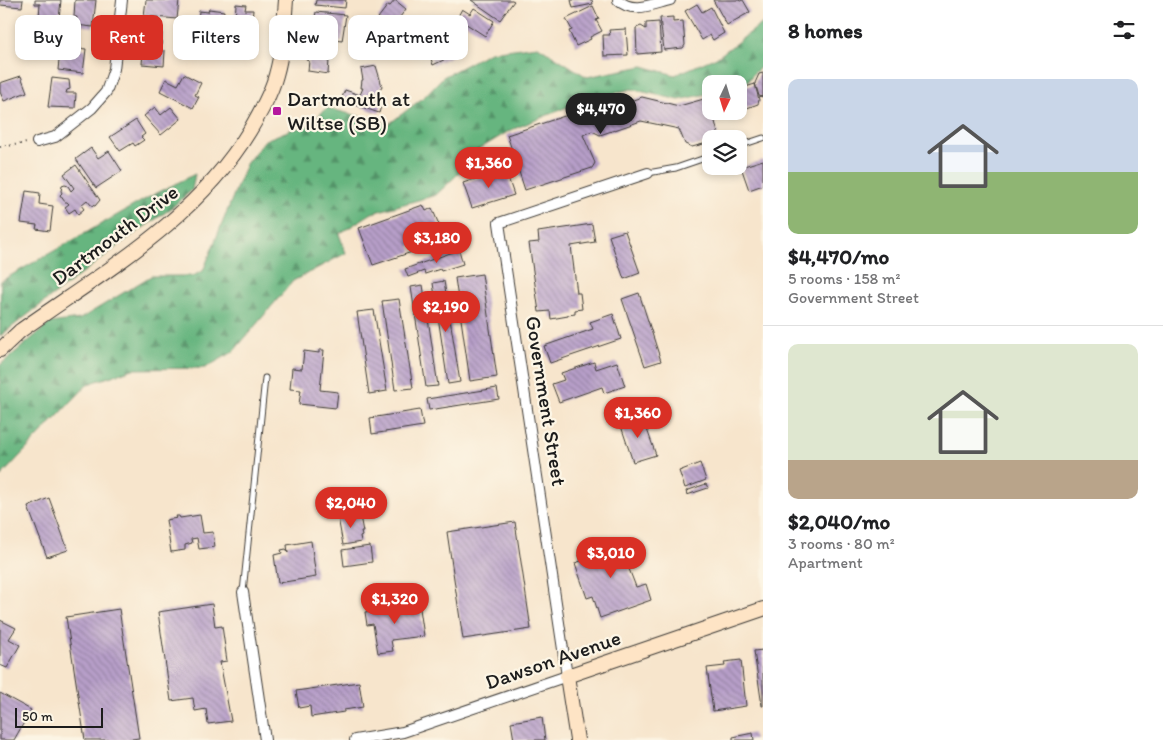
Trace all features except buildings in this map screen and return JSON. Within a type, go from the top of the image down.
[{"type":"street","points":[[37,142],[55,137],[92,108],[106,92],[114,69],[122,0]]},
{"type":"street","name":"Dartmouth Drive","points":[[0,350],[20,331],[167,226],[220,173],[257,119],[276,77],[281,54],[286,0]]},
{"type":"street","points":[[618,0],[626,6],[636,8],[670,0]]},
{"type":"street","name":"Government Street","points":[[577,740],[499,223],[648,173]]},
{"type":"street","points":[[243,592],[266,740]]},
{"type":"street","name":"Dawson Avenue","points":[[354,740],[403,732],[763,610]]},
{"type":"lane","points":[[747,143],[763,138]]},
{"type":"lane","points":[[648,173],[676,168],[702,159]]},
{"type":"lane","points":[[243,592],[265,378]]},
{"type":"path","points":[[0,147],[37,142]]},
{"type":"green space","points":[[763,23],[763,67],[756,71],[748,81],[748,75],[702,75],[702,95],[679,100],[631,89],[577,103],[509,131],[471,154],[460,172],[436,195],[372,213],[339,234],[346,253],[293,281],[233,352],[205,368],[133,369],[88,384],[0,477],[0,365],[50,323],[80,319],[151,276],[193,276],[203,271],[246,164],[265,140],[293,129],[306,127],[327,108],[389,124],[424,97],[443,77],[490,52],[538,46],[587,77],[643,66],[675,75],[719,56]]},
{"type":"green space","points":[[195,174],[192,190],[169,210],[128,238],[0,336],[1,281],[149,197]]},
{"type":"place","name":"Dartmouth at Wiltse (SB)","points":[[277,111]]}]
